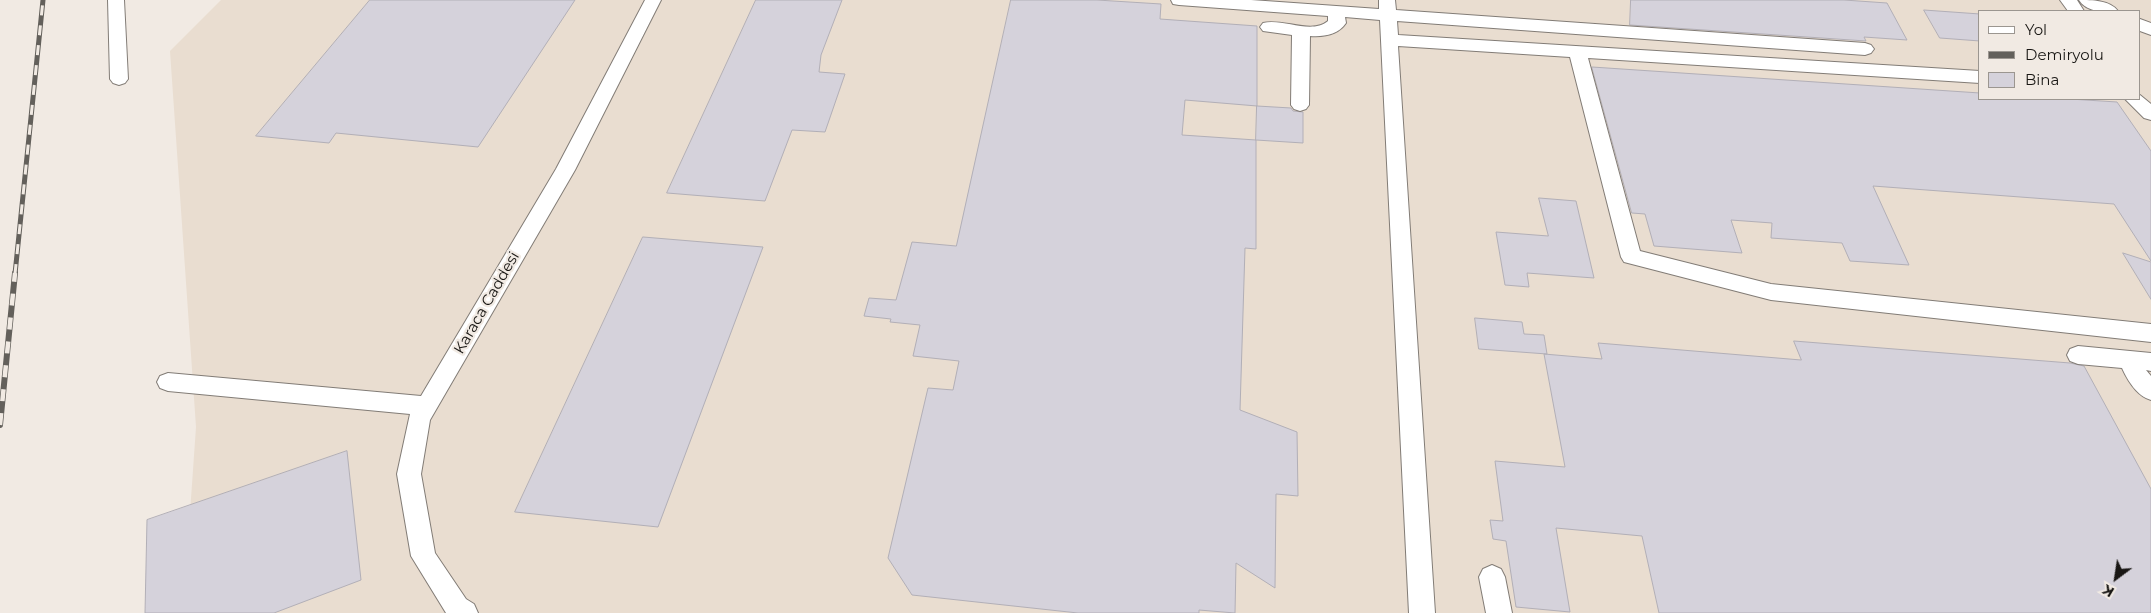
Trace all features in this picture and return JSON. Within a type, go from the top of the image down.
[{"type":"street","points":[[116,0],[119,79]]},
{"type":"street","name":"Karaca Caddesi","points":[[466,613],[457,608],[423,556],[409,474],[419,419],[565,170],[653,0]]},
{"type":"street","points":[[1179,0],[1336,11],[1387,7],[1865,49]]},
{"type":"street","points":[[2087,0],[2108,10]]},
{"type":"street","points":[[1387,7],[1422,613]]},
{"type":"street","points":[[1268,27],[1324,31],[1333,28],[1337,23],[1336,11]]},
{"type":"street","points":[[1300,105],[1302,30]]},
{"type":"street","points":[[1390,40],[1978,77]]},
{"type":"street","points":[[1578,52],[1632,257],[1771,292],[2151,333]]},
{"type":"street","points":[[2135,100],[2151,114]]},
{"type":"street","points":[[2078,355],[2151,362]]},
{"type":"street","points":[[2129,360],[2135,373],[2151,391]]},
{"type":"street","points":[[168,382],[427,406]]},
{"type":"street","points":[[1492,577],[1499,613]]},
{"type":"shaded area","points":[[221,0],[2151,0],[2151,613],[183,613],[196,427],[170,51]]},
{"type":"building","points":[[370,0],[575,0],[478,147],[336,133],[329,143],[256,136]]},
{"type":"building","points":[[756,0],[842,0],[821,55],[819,72],[845,74],[825,132],[792,130],[765,201],[667,193]]},
{"type":"building","points":[[1011,0],[1097,0],[1161,4],[1160,19],[1257,26],[1257,106],[1185,100],[1182,135],[1256,140],[1256,249],[1245,248],[1240,410],[1297,432],[1298,496],[1276,494],[1275,588],[1236,563],[1235,613],[1199,610],[1199,613],[1078,613],[912,595],[888,558],[928,388],[953,390],[959,361],[913,356],[920,325],[890,322],[891,319],[864,316],[869,298],[896,300],[912,242],[956,246]]},
{"type":"building","points":[[1631,0],[1844,0],[1887,3],[1907,40],[1864,37],[1866,41],[1630,25]]},
{"type":"building","points":[[1924,10],[1978,14],[1978,41],[1940,38]]},
{"type":"building","points":[[1592,67],[1978,93],[1978,100],[2086,100],[2117,102],[2151,151],[2151,261],[2114,204],[1873,186],[1909,265],[1850,261],[1842,243],[1771,238],[1772,223],[1731,220],[1742,253],[1654,246],[1645,214],[1632,213]]},
{"type":"building","points":[[1257,106],[1291,108],[1293,111],[1303,112],[1303,143],[1256,140]]},
{"type":"building","points":[[1539,198],[1576,201],[1594,278],[1527,273],[1529,287],[1505,285],[1496,232],[1548,236]]},
{"type":"building","points":[[643,237],[763,247],[658,527],[515,512]]},
{"type":"building","points":[[2123,253],[2151,262],[2151,299]]},
{"type":"building","points":[[1475,318],[1522,322],[1524,334],[1544,335],[1547,354],[1479,349]]},
{"type":"building","points":[[1794,341],[2070,363],[2084,366],[2151,489],[2151,613],[1659,613],[1642,536],[1556,528],[1570,612],[1516,607],[1506,541],[1493,539],[1490,520],[1503,521],[1495,461],[1565,467],[1544,354],[1602,359],[1598,343],[1801,360]]},
{"type":"building","points":[[347,451],[361,580],[274,613],[145,613],[147,520]]},
{"type":"railway","points":[[15,274],[43,0]]},
{"type":"railway","points":[[0,425],[15,273]]}]
